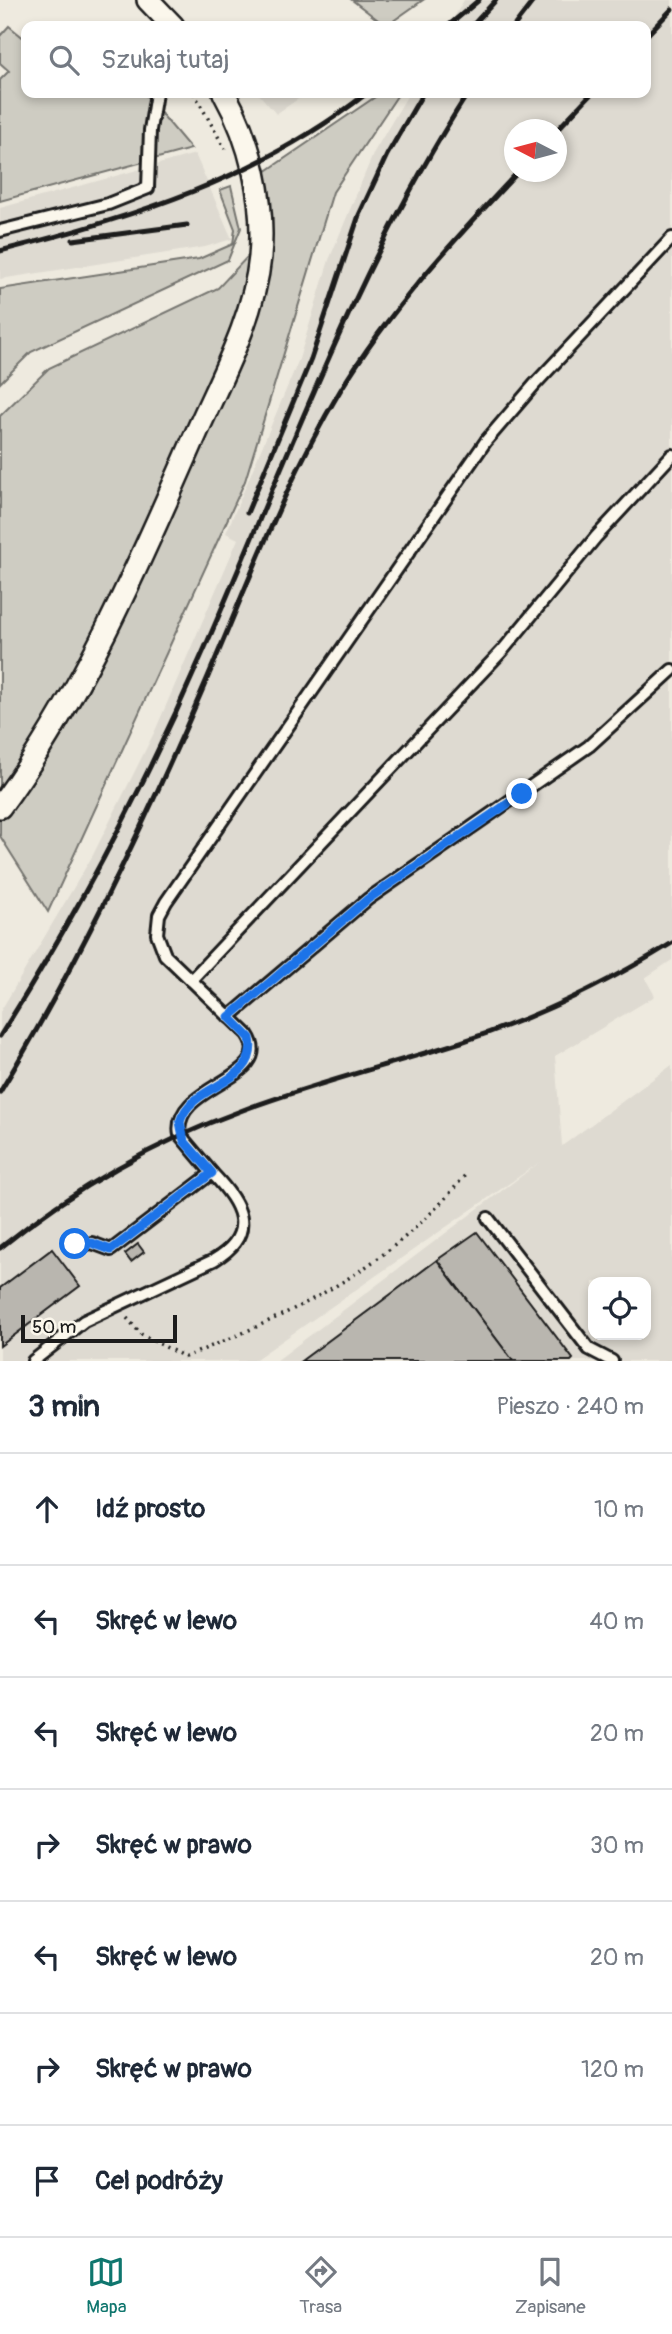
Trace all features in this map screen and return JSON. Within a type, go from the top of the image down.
[{"type":"street","points":[[148,0],[168,21]]},
{"type":"street","points":[[0,807],[27,769],[88,666],[133,576],[232,353],[251,301],[260,258],[261,225],[257,189],[249,150],[226,98]]},
{"type":"lane","points":[[0,231],[108,204],[148,188],[150,130],[155,98]]},
{"type":"lane","points":[[33,1361],[71,1329],[214,1260],[234,1244],[241,1227],[239,1204],[184,1141],[180,1122],[191,1102],[240,1072],[250,1059],[250,1038],[165,955],[159,942],[159,915],[464,470],[526,393],[672,238]]},
{"type":"lane","points":[[191,980],[503,650],[596,537],[672,455]]},
{"type":"lane","points":[[229,1017],[368,899],[589,746],[672,670]]},
{"type":"lane","points":[[71,1247],[92,1243],[111,1250],[212,1173]]},
{"type":"lane","points":[[488,1219],[589,1349],[612,1361]]},
{"type":"path","points":[[197,98],[225,151]]},
{"type":"path","points":[[117,1305],[142,1335],[185,1357],[273,1322],[349,1281],[403,1238],[449,1195],[466,1174]]},
{"type":"shaded area","points":[[352,0],[423,0],[393,21],[379,21]]},
{"type":"shaded area","points":[[464,0],[672,0],[672,960],[645,978],[655,996],[555,1056],[562,1146],[672,1065],[672,1361],[276,1361],[540,1162],[253,1361],[0,1361],[0,1012],[93,855],[155,731],[238,539],[226,533],[299,359],[329,260],[374,152],[406,98],[651,98],[651,21],[452,21]]},
{"type":"shaded area","points":[[9,26],[21,36],[21,98],[148,98],[191,149],[0,201],[0,80],[9,71],[0,63],[0,36]]},
{"type":"shaded area","points":[[262,98],[300,98],[276,114]]},
{"type":"shaded area","points":[[374,98],[396,98],[333,192],[245,481],[48,912],[0,836],[0,416],[49,368],[218,288],[266,237],[262,174]]},
{"type":"shaded area","points":[[195,154],[232,239],[205,247],[0,279],[0,208]]},
{"type":"shaded area","points":[[231,186],[241,228],[228,260],[31,352],[0,383],[0,289],[199,259],[233,244],[235,229],[220,190]]},
{"type":"building","points":[[477,1232],[573,1359],[571,1361],[513,1361],[437,1260]]},
{"type":"building","points":[[138,1244],[144,1252],[131,1262],[125,1254]]},
{"type":"building","points":[[52,1249],[80,1286],[0,1346],[0,1288]]},
{"type":"building","points":[[437,1260],[513,1361],[301,1361]]},
{"type":"railway","points":[[454,21],[479,0]]},
{"type":"railway","points":[[477,21],[496,0]]},
{"type":"railway","points":[[518,21],[534,0]]},
{"type":"railway","points":[[651,31],[672,9]]},
{"type":"railway","points":[[0,251],[146,209],[238,172],[326,123],[360,98]]},
{"type":"railway","points":[[247,513],[311,359],[359,215],[387,155],[420,98]]},
{"type":"railway","points":[[0,1036],[83,896],[134,800],[203,652],[357,297],[391,227],[465,98]]},
{"type":"railway","points":[[567,119],[587,98]]},
{"type":"railway","points":[[0,1092],[57,993],[134,842],[267,536],[320,426],[359,361],[401,304],[509,182]]},
{"type":"railway","points":[[73,240],[187,225]]},
{"type":"railway","points":[[0,1248],[86,1187],[178,1137],[270,1100],[461,1042],[516,1022],[596,986],[672,943]]},
{"type":"route","points":[[75,1244],[92,1243],[111,1250],[212,1173],[188,1147],[179,1129],[185,1108],[191,1102],[232,1078],[250,1059],[250,1038],[229,1017],[263,985],[368,899],[522,794]]}]
